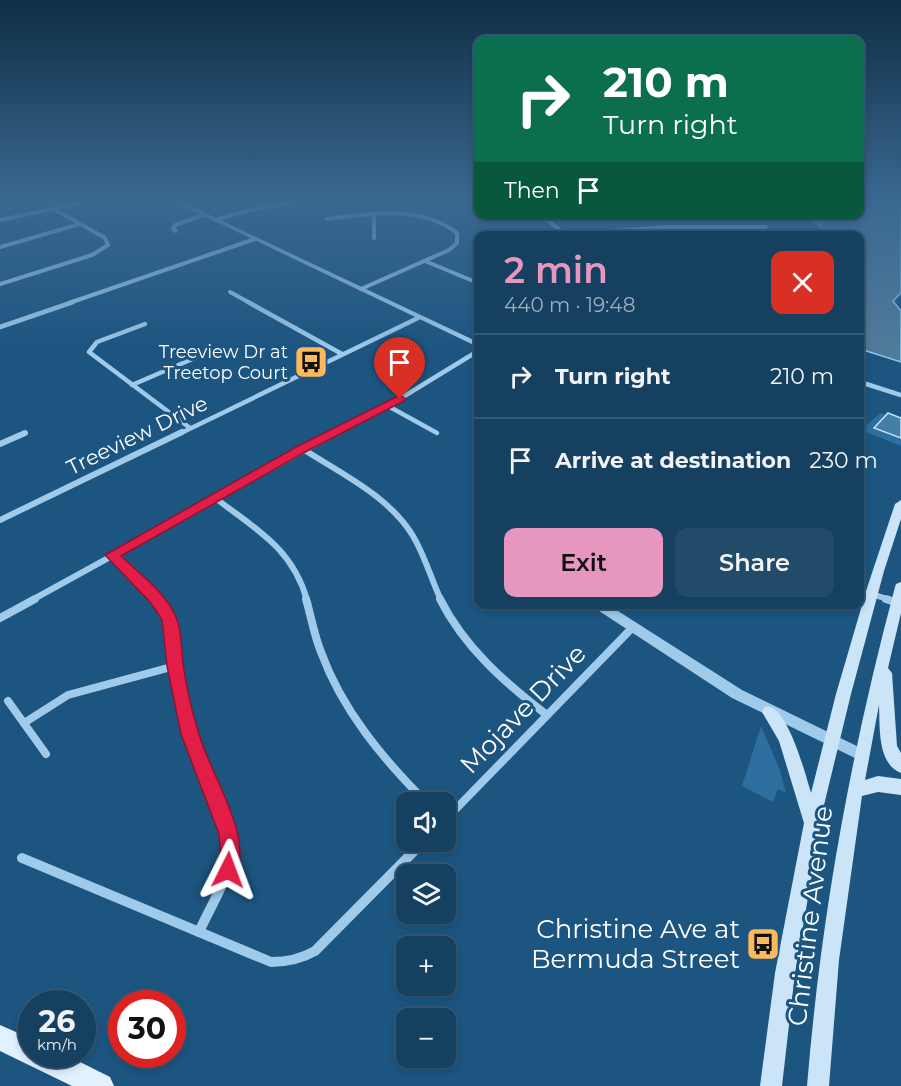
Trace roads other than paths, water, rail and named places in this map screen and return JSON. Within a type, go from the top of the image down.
[{"type":"main road","name":"Christine Avenue","points":[[771,1086],[795,909],[811,821],[830,740],[872,594],[898,520],[901,504]]},
{"type":"main road","name":"Christine Avenue","points":[[818,1086],[830,943],[855,790],[899,604],[901,587]]},
{"type":"main road","points":[[884,660],[889,747],[901,765]]},
{"type":"main road","points":[[769,712],[786,739],[811,821]]},
{"type":"main road","points":[[855,790],[878,784],[901,787]]},
{"type":"main road","points":[[0,1038],[18,1047]]},
{"type":"main road","points":[[63,1068],[101,1086]]},
{"type":"street","points":[[0,284],[97,252]]},
{"type":"street","points":[[0,327],[218,252]]},
{"type":"street","points":[[282,252],[474,343]]},
{"type":"street","points":[[361,289],[442,252]]},
{"type":"street","points":[[425,261],[474,281]]},
{"type":"street","points":[[230,292],[342,354]]},
{"type":"street","name":"Treeview Drive","points":[[0,520],[418,318]]},
{"type":"street","points":[[145,324],[97,342],[88,351],[190,428]]},
{"type":"street","points":[[0,618],[214,497],[388,406],[474,353]]},
{"type":"street","points":[[132,385],[197,357]]},
{"type":"street","points":[[864,383],[901,395]]},
{"type":"street","points":[[388,406],[437,433]]},
{"type":"street","points":[[0,444],[26,433]]},
{"type":"street","points":[[303,449],[398,516],[414,539],[444,607],[466,640],[507,683],[547,715]]},
{"type":"street","points":[[214,497],[290,560],[302,583],[312,627],[339,690],[387,762],[416,792]]},
{"type":"street","points":[[112,555],[165,609],[173,632],[175,666],[190,734],[229,834],[231,859],[224,884],[199,932]]},
{"type":"street","points":[[872,594],[899,604]]},
{"type":"street","points":[[604,609],[712,680],[769,712],[862,755]]},
{"type":"street","name":"Mojave Drive","points":[[456,809],[632,628]]},
{"type":"street","points":[[24,723],[68,695],[175,666]]},
{"type":"street","points":[[8,701],[46,754]]},
{"type":"street","points":[[22,858],[271,962],[288,963],[301,960],[328,939],[413,852]]},
{"type":"place","name":"Treeview Dr at Treetop Court","points":[[311,362]]},
{"type":"place","name":"Christine Ave at Bermuda Street","points":[[763,944]]}]
